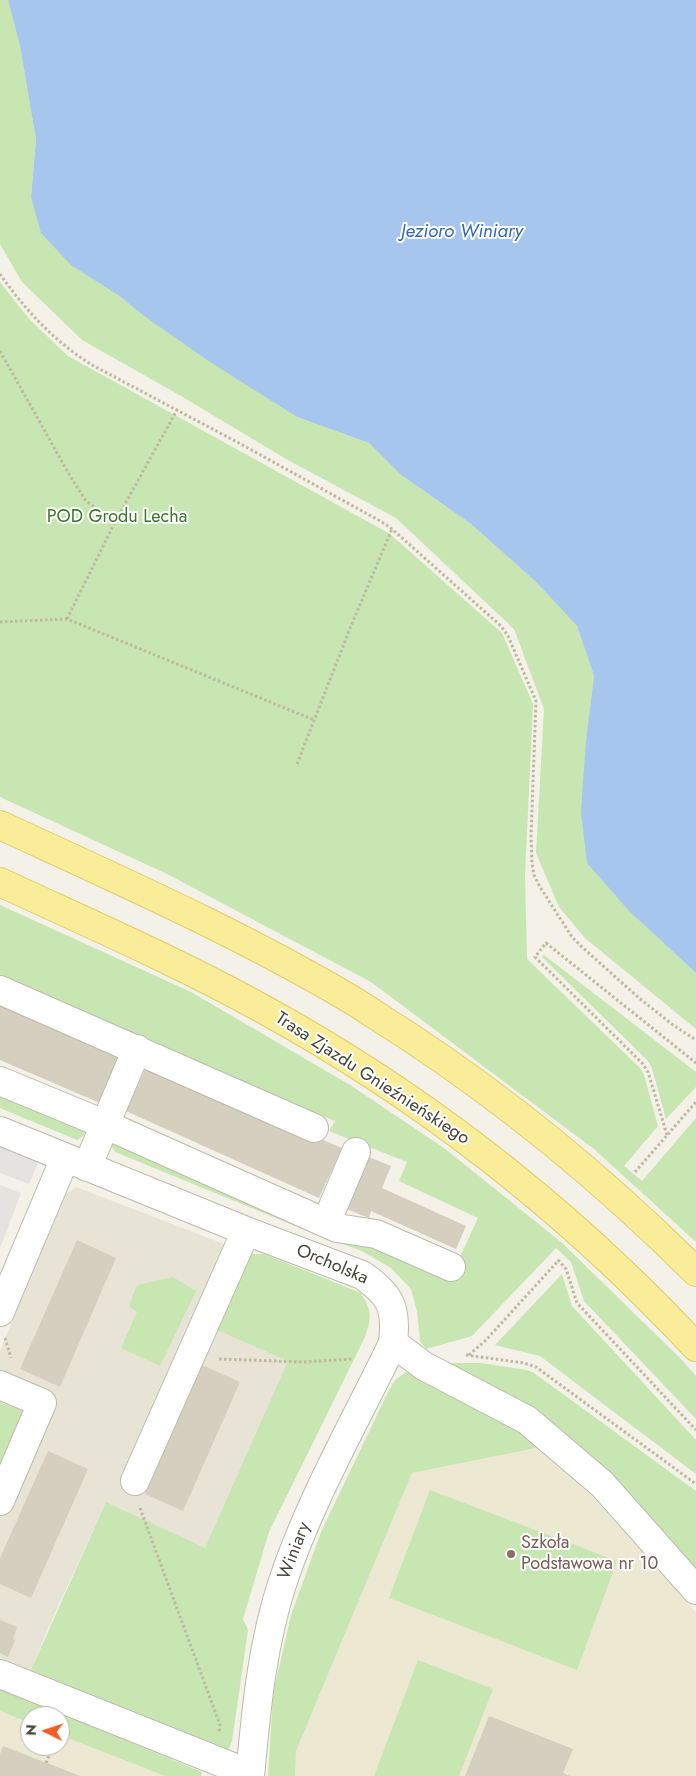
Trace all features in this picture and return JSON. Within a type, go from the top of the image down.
[{"type":"main road","points":[[0,825],[150,894],[241,939],[354,1001],[448,1063],[536,1128],[611,1191],[696,1272]]},
{"type":"main road","name":"Trasa Zjazdu Gnieźnieńskiego","points":[[0,882],[218,985],[264,1009],[344,1056],[422,1107],[484,1153],[565,1219],[629,1278],[696,1347]]},
{"type":"street","points":[[0,990],[314,1128]]},
{"type":"street","points":[[0,1312],[76,1162],[104,1124],[137,1049]]},
{"type":"street","points":[[0,1080],[104,1124],[337,1228],[376,1234],[452,1267]]},
{"type":"street","name":"Orcholska","points":[[0,1131],[246,1231],[362,1275],[377,1285],[389,1300],[395,1321],[389,1350]]},
{"type":"street","points":[[326,1223],[356,1152]]},
{"type":"street","points":[[135,1481],[246,1231]]},
{"type":"street","points":[[389,1350],[424,1366],[526,1420],[602,1484],[696,1590]]},
{"type":"street","name":"Winiary","points":[[250,1775],[255,1718],[266,1644],[283,1582],[309,1514],[389,1350]]},
{"type":"street","points":[[0,1385],[42,1402],[0,1501]]},
{"type":"street","points":[[0,1674],[250,1775]]},
{"type":"path","points":[[0,274],[14,294],[51,334],[72,352],[92,365],[392,529],[501,626],[508,636],[536,701],[531,836],[533,869],[540,888],[572,937],[582,947],[673,1026],[696,1040]]},
{"type":"path","points":[[0,351],[70,476],[86,500],[115,522]]},
{"type":"path","points":[[67,619],[115,522],[177,410]]},
{"type":"path","points":[[297,764],[392,529]]},
{"type":"path","points":[[0,622],[67,619],[314,720]]},
{"type":"path","points":[[667,1135],[644,1064],[535,956],[546,943],[696,1063]]},
{"type":"path","points":[[634,1172],[696,1102]]},
{"type":"path","points":[[469,1355],[486,1340],[560,1259],[566,1268],[577,1303],[696,1430]]},
{"type":"path","points":[[185,1368],[219,1359],[303,1362],[389,1350]]},
{"type":"path","points":[[459,1356],[469,1355],[524,1363],[536,1367],[696,1484]]},
{"type":"path","points":[[135,1481],[136,1496],[220,1725],[216,1760]]},
{"type":"path","points":[[46,1763],[49,1756]]},
{"type":"shaded area","points":[[0,1131],[44,1149],[29,1184],[0,1173]]},
{"type":"shaded area","points":[[0,1185],[21,1193],[0,1248]]},
{"type":"shaded area","points":[[76,1187],[224,1244],[193,1320],[289,1361],[205,1549],[106,1502],[48,1628],[31,1670],[0,1658],[0,1351],[62,1197]]},
{"type":"shaded area","name":"Szkoła Podstawowa nr 10","points":[[541,1447],[591,1495],[696,1613],[696,1776],[295,1776],[296,1751],[412,1473]]},
{"type":"shaded area","points":[[0,1711],[20,1719],[20,1756],[70,1756],[70,1739],[165,1776],[0,1776]]},
{"type":"green space","points":[[0,0],[8,0],[20,46],[36,140],[31,197],[118,295],[144,316],[297,417],[369,443],[400,474],[471,524],[535,581],[577,626],[594,676],[586,740],[630,912],[696,973],[696,1029],[585,938],[559,907],[536,853],[544,709],[514,629],[396,518],[286,459],[181,396],[82,340],[22,282],[0,244]]},
{"type":"green space","name":"POD Grodu Lecha","points":[[0,282],[29,319],[68,356],[390,534],[502,633],[533,704],[525,875],[527,959],[640,1068],[644,1075],[658,1126],[624,1166],[642,1181],[696,1118],[696,1242],[594,1149],[371,982],[167,874],[0,797]]},
{"type":"green space","points":[[0,905],[191,992],[350,1085],[444,1148],[561,1242],[681,1359],[696,1376],[696,1419],[584,1301],[571,1262],[556,1248],[472,1336],[426,1349],[420,1341],[417,1311],[411,1289],[391,1268],[362,1251],[315,1234],[115,1152],[111,1145],[115,1134],[453,1272],[478,1218],[399,1181],[407,1162],[329,1131],[335,1121],[0,979]]},
{"type":"green space","points":[[544,955],[696,1072],[696,1087],[666,1119],[652,1068],[647,1060],[542,957]]},
{"type":"green space","points":[[0,1093],[86,1130],[84,1135],[77,1140],[0,1108]]},
{"type":"green space","points":[[244,1254],[264,1254],[361,1293],[369,1310],[370,1319],[365,1337],[269,1532],[243,1619],[248,1630],[232,1741],[227,1753],[31,1670],[106,1502],[205,1548],[288,1361],[212,1328]]},
{"type":"green space","points":[[562,1274],[572,1306],[696,1440],[696,1474],[540,1356],[495,1345]]},
{"type":"green space","points":[[173,1277],[196,1291],[160,1366],[121,1348],[137,1312],[129,1306],[137,1285]]},
{"type":"green space","points":[[443,1363],[481,1363],[527,1370],[534,1373],[696,1491],[696,1575]]},
{"type":"green space","points":[[406,1372],[427,1377],[522,1430],[541,1447],[412,1473],[296,1751],[295,1776],[268,1776],[273,1694],[291,1615],[321,1532],[388,1392],[395,1380]]},
{"type":"green space","points":[[0,1402],[25,1412],[0,1473]]},
{"type":"green space","points":[[430,1490],[617,1561],[577,1670],[389,1598]]},
{"type":"green space","points":[[418,1660],[493,1689],[459,1776],[374,1776]]},
{"type":"green space","points":[[0,1688],[43,1706],[20,1706],[20,1719],[0,1711]]},
{"type":"green space","points":[[70,1717],[202,1772],[201,1776],[165,1776],[70,1739]]},
{"type":"water","name":"Jezioro Winiary","points":[[8,0],[696,0],[696,973],[630,912],[587,863],[581,812],[586,740],[594,676],[577,626],[535,581],[471,524],[400,474],[369,443],[297,417],[210,362],[144,316],[118,295],[71,265],[41,233],[31,197],[36,140],[20,46]]},
{"type":"building","points":[[0,1005],[120,1056],[100,1103],[0,1060]]},
{"type":"building","points":[[147,1065],[342,1148],[319,1198],[126,1111]]},
{"type":"building","points":[[369,1157],[391,1166],[382,1188],[466,1226],[456,1249],[371,1211],[369,1218],[347,1209]]},
{"type":"building","points":[[77,1240],[116,1258],[60,1387],[20,1369]]},
{"type":"building","points":[[202,1365],[240,1382],[183,1511],[145,1494]]},
{"type":"building","points":[[48,1451],[88,1469],[31,1598],[0,1584],[0,1558]]},
{"type":"building","points":[[0,1620],[17,1627],[13,1639],[15,1640],[8,1657],[0,1653]]},
{"type":"building","points":[[489,1716],[573,1749],[563,1773],[570,1776],[465,1776]]},
{"type":"building","points":[[3,1746],[20,1753],[20,1756],[29,1756],[80,1776],[0,1776],[0,1754]]},
{"type":"place","name":"Szkoła Podstawowa nr 10","points":[[511,1554]]}]
